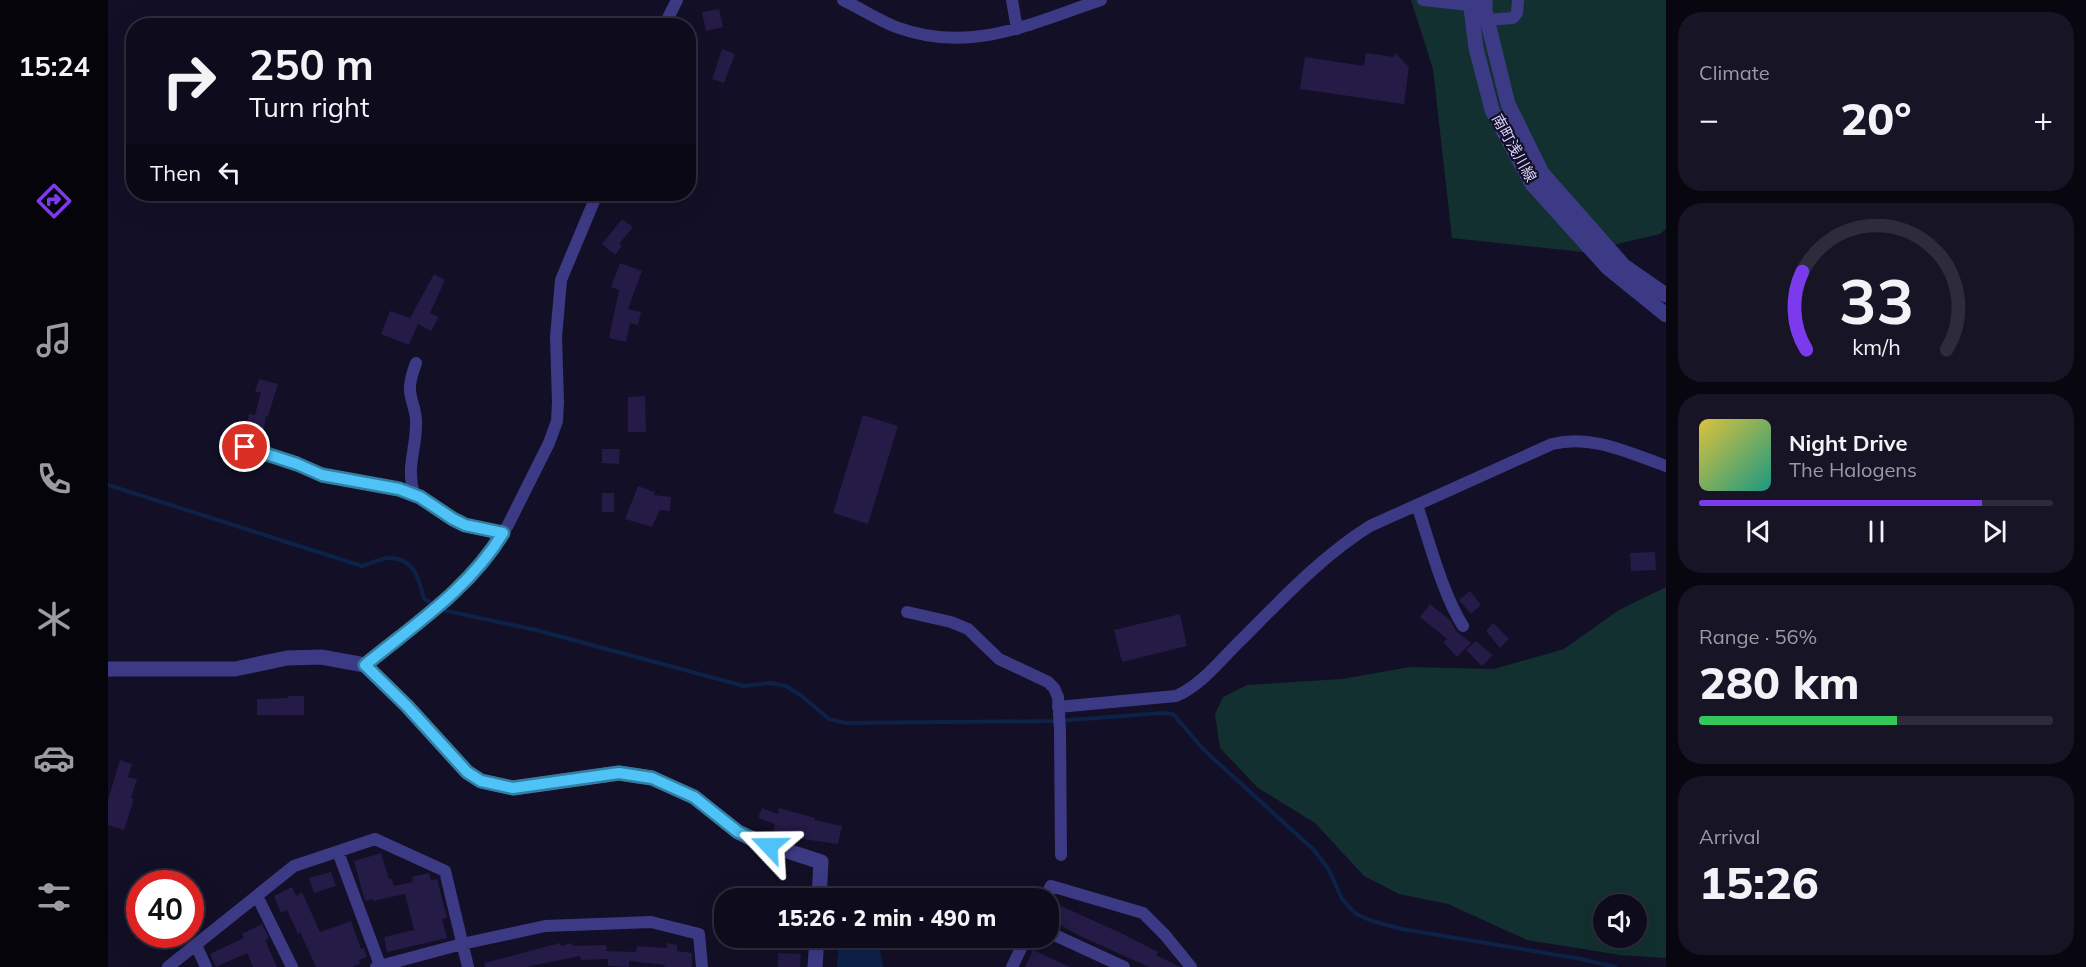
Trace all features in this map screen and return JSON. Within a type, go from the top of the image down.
[{"type":"street","points":[[668,18],[677,0]]},
{"type":"street","points":[[843,0],[896,27],[936,37],[956,39],[985,37],[1017,29],[1101,0]]},
{"type":"street","points":[[1012,0],[1017,29]]},
{"type":"street","points":[[1424,0],[1470,3]]},
{"type":"street","name":"南町浅川線","points":[[1485,0],[1487,20],[1508,104],[1542,173],[1624,266],[1661,297]]},
{"type":"street","points":[[1487,20],[1513,18],[1517,13],[1518,0]]},
{"type":"street","name":"南町浅川線","points":[[1470,3],[1476,48],[1492,110],[1532,184],[1608,268],[1661,297]]},
{"type":"street","points":[[365,665],[448,600],[490,554],[549,443],[557,421],[556,337],[561,280],[594,201]]},
{"type":"street","points":[[414,495],[410,473],[417,426],[410,391],[416,363]]},
{"type":"street","points":[[1058,707],[1176,696],[1184,693],[1199,682],[1271,610],[1337,549],[1370,526],[1541,448],[1562,441],[1601,443],[1666,466]]},
{"type":"street","points":[[245,447],[322,475],[386,485],[414,495],[465,525],[503,533]]},
{"type":"street","points":[[1417,505],[1457,617],[1463,626]]},
{"type":"street","points":[[908,612],[968,628],[999,659],[1048,682],[1058,697],[1061,855]]},
{"type":"street","points":[[108,669],[235,669],[287,658],[321,657],[365,665],[407,706],[467,772],[481,781],[513,788],[619,773],[652,778],[694,797],[738,832],[751,839],[821,862],[820,888]]},
{"type":"street","points":[[204,939],[294,867],[375,839],[445,871],[468,967]]},
{"type":"street","points":[[338,852],[378,966],[462,944],[545,926],[651,921],[699,934],[702,967]]},
{"type":"street","points":[[1059,888],[1143,913],[1165,935],[1191,967]]},
{"type":"street","points":[[257,896],[292,967]]},
{"type":"street","points":[[1059,937],[1124,967]]},
{"type":"street","points":[[168,967],[192,948]]},
{"type":"street","points":[[197,948],[206,967]]},
{"type":"street","points":[[815,967],[816,948]]},
{"type":"street","points":[[1012,967],[1021,948]]},
{"type":"green space","points":[[1411,0],[1666,0],[1666,229],[1660,234],[1583,252],[1452,238],[1433,69]]},
{"type":"green space","points":[[1666,587],[1666,958],[1620,955],[1527,940],[1448,904],[1399,894],[1364,876],[1315,823],[1258,788],[1220,748],[1215,714],[1223,697],[1247,685],[1342,679],[1410,667],[1494,669],[1564,649],[1619,610]]},
{"type":"water","points":[[838,948],[880,948],[883,967],[837,967]]},
{"type":"building","points":[[719,9],[723,27],[706,31],[702,12]]},
{"type":"building","points":[[722,49],[735,54],[724,83],[712,79]]},
{"type":"building","points":[[1366,53],[1394,57],[1395,53],[1409,67],[1404,104],[1300,89],[1305,57],[1364,66]]},
{"type":"building","points":[[622,219],[633,227],[619,244],[622,246],[615,255],[602,244]]},
{"type":"building","points":[[620,263],[642,271],[628,309],[641,312],[638,325],[630,323],[626,342],[609,338],[619,290],[611,287]]},
{"type":"building","points":[[434,274],[445,280],[430,313],[439,317],[431,331],[418,324],[409,345],[381,334],[390,311],[410,318]]},
{"type":"building","points":[[259,379],[278,384],[268,416],[266,416],[263,434],[244,431],[249,414],[255,415],[261,392],[255,392]]},
{"type":"building","points":[[645,396],[646,432],[628,432],[628,397]]},
{"type":"building","points":[[863,415],[898,426],[868,524],[833,513]]},
{"type":"building","points":[[602,449],[620,449],[619,464],[602,463]]},
{"type":"building","points":[[638,486],[655,492],[654,495],[671,497],[670,511],[660,510],[652,527],[625,519]]},
{"type":"building","points":[[602,493],[614,493],[614,512],[602,512]]},
{"type":"building","points":[[1655,552],[1656,570],[1631,571],[1630,553]]},
{"type":"building","points":[[1470,591],[1481,605],[1471,614],[1459,600]]},
{"type":"building","points":[[1430,604],[1451,621],[1456,631],[1471,643],[1457,657],[1443,642],[1447,639],[1420,617]]},
{"type":"building","points":[[1180,614],[1187,646],[1122,662],[1114,630]]},
{"type":"building","points":[[1493,623],[1509,639],[1500,648],[1486,631]]},
{"type":"building","points":[[1476,641],[1493,655],[1482,666],[1466,650]]},
{"type":"building","points":[[288,696],[304,696],[304,715],[257,715],[257,699],[288,698]]},
{"type":"building","points":[[120,760],[132,764],[128,777],[137,779],[131,798],[134,799],[124,830],[108,825],[108,800]]},
{"type":"building","points":[[762,808],[778,814],[779,808],[815,818],[814,820],[842,826],[838,844],[809,840],[773,830],[775,824],[758,818]]},
{"type":"building","points":[[381,853],[389,879],[392,879],[394,886],[413,882],[412,877],[429,873],[431,880],[437,879],[447,918],[442,919],[447,938],[387,952],[384,937],[414,930],[405,894],[365,901],[354,861]]},
{"type":"building","points":[[331,872],[336,886],[314,893],[309,878]]},
{"type":"building","points":[[292,887],[296,896],[302,892],[320,932],[351,921],[361,949],[364,948],[367,957],[359,960],[360,964],[352,967],[316,967],[287,910],[281,913],[274,896]]},
{"type":"building","points":[[1059,905],[1121,933],[1158,952],[1156,955],[1180,967],[1149,967],[1059,924]]},
{"type":"building","points":[[262,924],[269,938],[265,940],[277,967],[253,967],[247,953],[216,967],[210,954],[244,938],[242,934]]},
{"type":"building","points":[[560,943],[561,946],[572,943],[573,946],[606,945],[607,950],[603,951],[636,952],[637,946],[667,948],[667,943],[677,945],[677,951],[692,953],[692,967],[664,967],[665,965],[629,961],[629,967],[608,966],[608,959],[581,960],[580,956],[526,967],[485,967],[484,963]]},
{"type":"building","points":[[1033,950],[1070,967],[1025,967]]},
{"type":"building","points":[[778,953],[801,954],[800,967],[778,967]]},
{"type":"waterway","points":[[108,485],[362,566],[383,559],[398,559],[414,571],[424,599],[447,611],[536,630],[744,686],[771,683],[786,686],[802,696],[829,719],[846,723],[1056,721],[1173,714],[1204,750],[1314,850],[1329,870],[1342,899],[1356,914],[1402,929],[1581,959],[1615,967]]},
{"type":"route","points":[[245,447],[322,475],[399,489],[420,497],[465,525],[503,533],[490,554],[448,600],[365,665],[407,706],[467,772],[481,781],[513,788],[619,773],[652,778],[694,797],[738,832],[769,846]]}]
